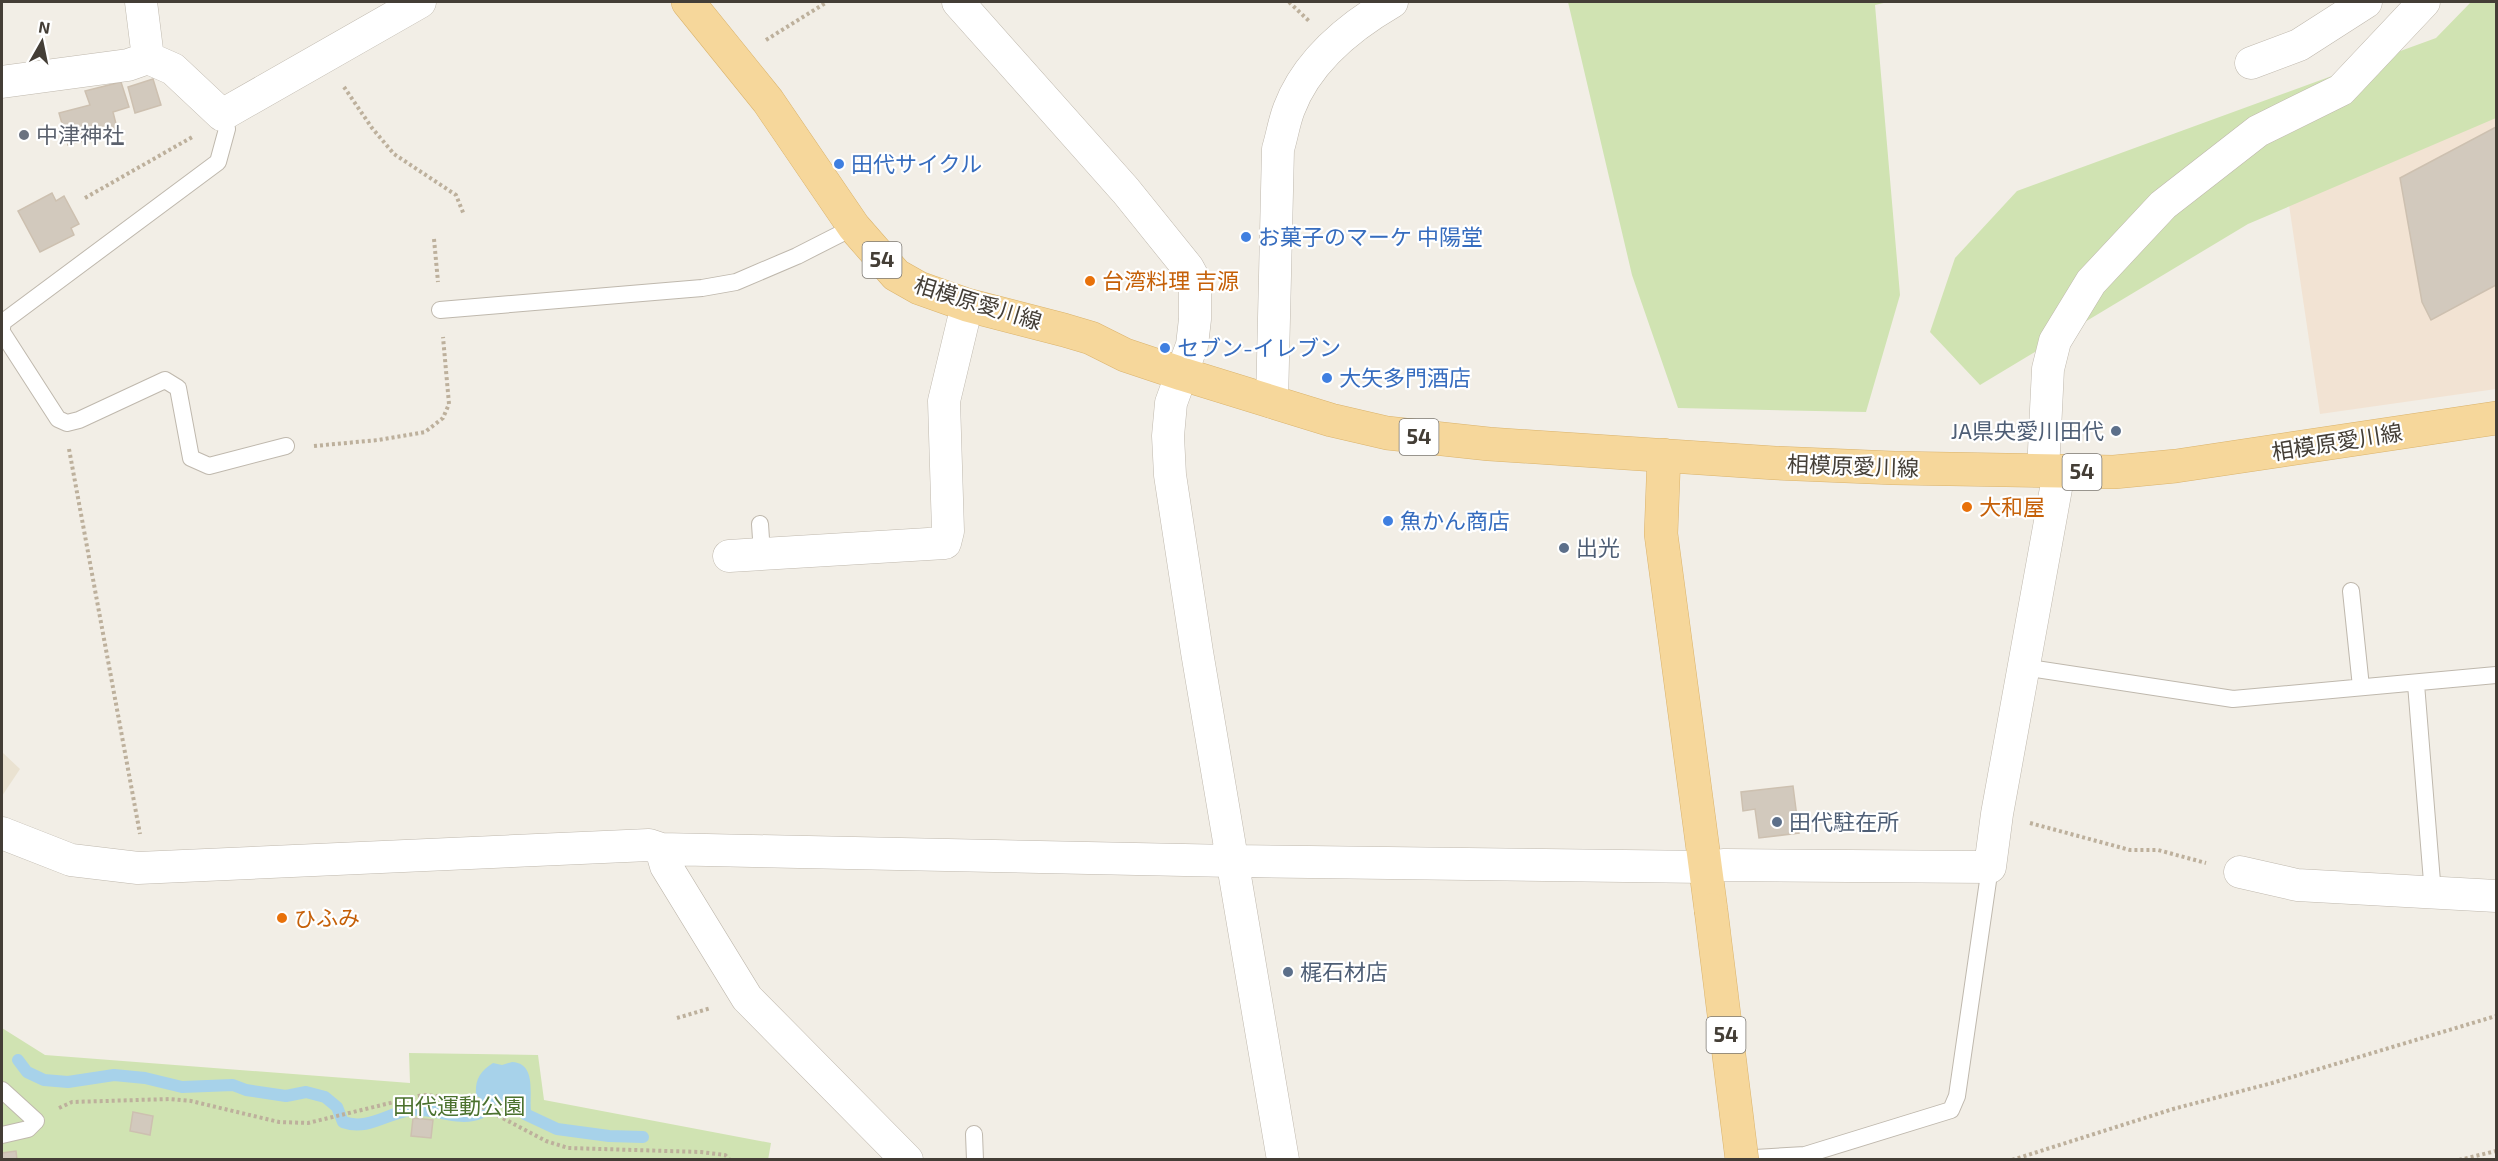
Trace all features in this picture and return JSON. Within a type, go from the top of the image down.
[{"type":"main road","name":"相模原愛川線","points":[[688,2],[768,101],[854,227],[896,275],[919,288],[967,304],[1082,335],[1125,355],[1182,374]]},
{"type":"main road","name":"54","points":[[1182,374],[1272,402],[1387,433],[1489,444],[1664,455],[1661,534],[1742,1160]]},
{"type":"main road","name":"相模原愛川線","points":[[1664,455],[1894,468],[2114,472],[2176,466],[2496,418]]},
{"type":"street","points":[[141,2],[148,58]]},
{"type":"street","points":[[2,82],[128,65],[148,58],[173,69],[223,117],[420,2]]},
{"type":"street","points":[[958,2],[1118,182],[1188,268],[1195,281],[1192,345],[1171,403],[1168,436],[1170,475],[1283,1160]]},
{"type":"street","points":[[1272,402],[1278,149],[1289,110],[1304,78],[1334,44],[1369,15],[1392,2]]},
{"type":"street","points":[[2251,63],[2299,45],[2366,2]]},
{"type":"street","points":[[2,833],[71,860],[147,867],[649,845],[661,849],[1232,861],[1705,867],[1725,865],[1990,867],[1997,814],[2024,667],[2051,471],[2048,369],[2055,341],[2091,282],[2163,205],[2258,130],[2341,90],[2424,2]]},
{"type":"street","points":[[729,556],[761,539],[945,543],[948,531],[944,401],[967,304]]},
{"type":"street","points":[[661,849],[666,866],[747,998],[907,1160]]},
{"type":"street","points":[[2240,872],[2297,885],[2496,896]]},
{"type":"lane","points":[[223,117],[227,129],[218,162],[3,322],[2,330],[58,419],[66,423],[78,420],[165,380],[178,388],[191,458],[209,465],[286,446]]},
{"type":"lane","points":[[440,310],[702,288],[736,282],[797,256],[854,227]]},
{"type":"lane","points":[[2351,591],[2350,612],[2361,687]]},
{"type":"lane","points":[[2024,667],[2233,699],[2496,675]]},
{"type":"lane","points":[[2416,684],[2433,894]]},
{"type":"lane","points":[[1733,1160],[1805,1155],[1951,1110],[1957,1096],[1990,867]]},
{"type":"lane","points":[[2,1090],[36,1121],[28,1129],[2,1135]]},
{"type":"lane","points":[[974,1134],[975,1160]]},
{"type":"path","points":[[735,60],[827,2]]},
{"type":"path","points":[[324,57],[372,128],[394,154],[456,195],[465,215]]},
{"type":"path","points":[[85,198],[223,117]]},
{"type":"path","points":[[286,446],[305,447],[368,441],[425,432],[443,418],[449,404],[434,239]]},
{"type":"path","points":[[66,423],[66,434],[147,867]]},
{"type":"path","points":[[1997,814],[2130,850],[2158,850],[2240,872]]},
{"type":"path","points":[[2012,1160],[2173,1109],[2496,1016]]},
{"type":"path","points":[[36,1121],[45,1124],[62,1105],[72,1102],[170,1099],[191,1101],[279,1122],[308,1123],[423,1095],[457,1098],[472,1102],[546,1141],[568,1148],[701,1152],[725,1155],[730,1160]]},
{"type":"path","points":[[2459,1160],[2496,1151]]},
{"type":"shaded area","points":[[2496,50],[2496,389],[2320,414],[2284,171]]},
{"type":"shaded area","points":[[2,752],[20,769],[2,796]]},
{"type":"green space","points":[[1568,2],[1888,2],[1875,5],[1900,295],[1866,412],[1678,408],[1632,275]]},
{"type":"green space","points":[[2471,2],[2496,2],[2496,118],[2248,224],[1980,385],[1930,332],[1955,258],[2017,191],[2436,38]]},
{"type":"green space","name":"田代運動公園","points":[[2,1028],[45,1055],[410,1083],[409,1053],[538,1055],[544,1100],[771,1143],[768,1160],[2,1159]]},
{"type":"water","points":[[512,1062],[520,1064],[528,1074],[531,1111],[540,1116],[536,1122],[476,1096],[477,1081],[484,1070],[493,1063],[502,1065]]},
{"type":"building","points":[[153,79],[161,105],[135,113],[128,87]]},
{"type":"building","points":[[121,82],[129,107],[113,112],[118,132],[68,145],[59,113],[90,105],[85,91]]},
{"type":"building","points":[[2496,127],[2496,285],[2431,320],[2422,302],[2400,178]]},
{"type":"building","points":[[52,193],[56,201],[64,196],[79,224],[71,228],[74,235],[40,252],[18,211]]},
{"type":"building","name":"田代駐在所","points":[[1793,786],[1799,833],[1759,838],[1755,809],[1743,811],[1741,792]]},
{"type":"building","points":[[133,1112],[153,1116],[150,1135],[130,1131]]},
{"type":"building","points":[[413,1118],[433,1120],[431,1138],[411,1136]]},
{"type":"building","points":[[16,1151],[17,1160],[2,1160],[2,1153]]},
{"type":"waterway","points":[[18,1060],[27,1072],[44,1080],[68,1082],[114,1075],[145,1078],[182,1087],[233,1085],[246,1090],[286,1096],[306,1092],[325,1097],[337,1107],[343,1122],[352,1124],[369,1123],[411,1110],[472,1115],[480,1113],[487,1097],[495,1094],[499,1096]]},
{"type":"waterway","points":[[525,1114],[557,1129],[609,1136],[643,1137]]},
{"type":"place","name":"中津神社","points":[[24,135]]},
{"type":"place","name":"田代サイクル","points":[[839,164]]},
{"type":"place","name":"お菓子のマーケ 中陽堂","points":[[1246,237]]},
{"type":"place","name":"台湾料理 吉源","points":[[1090,281]]},
{"type":"place","name":"セブン-イレブン","points":[[1165,348]]},
{"type":"place","name":"大矢多門酒店","points":[[1327,378]]},
{"type":"place","name":"JA県央愛川田代","points":[[2116,431]]},
{"type":"place","name":"大和屋","points":[[1967,507]]},
{"type":"place","name":"魚かん商店","points":[[1388,521]]},
{"type":"place","name":"出光","points":[[1564,548]]},
{"type":"place","name":"田代駐在所","points":[[1777,822]]},
{"type":"place","name":"ひふみ","points":[[282,918]]},
{"type":"place","name":"梶石材店","points":[[1288,972]]}]
